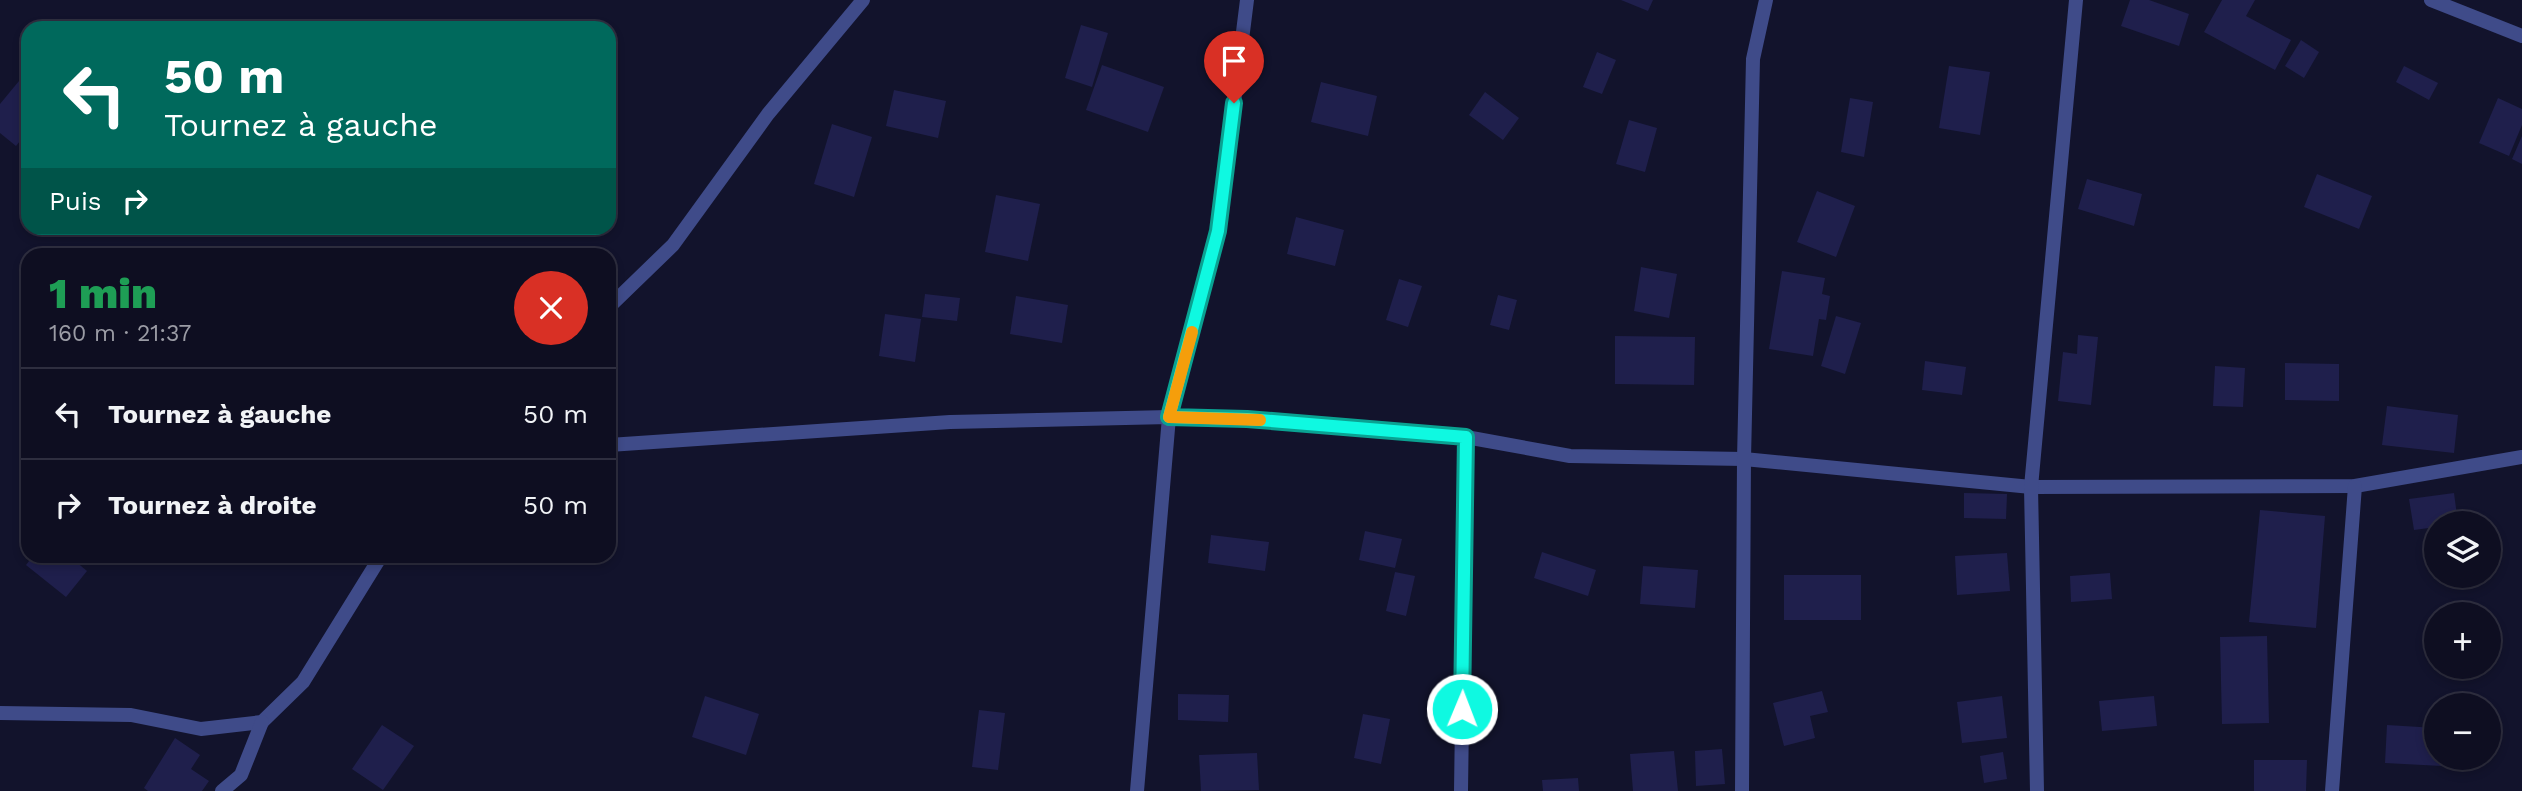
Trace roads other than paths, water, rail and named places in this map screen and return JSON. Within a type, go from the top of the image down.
[{"type":"street","points":[[616,300],[673,245],[768,114],[863,0]]},
{"type":"street","points":[[1137,791],[1169,417],[1218,231],[1247,0]]},
{"type":"street","points":[[1742,791],[1744,458],[1754,59],[1766,0]]},
{"type":"street","points":[[2038,791],[2031,487],[2077,0]]},
{"type":"street","points":[[2431,0],[2522,36]]},
{"type":"street","points":[[616,445],[950,422],[1169,417],[1247,419],[1466,437],[1570,456],[1744,458],[2031,487],[2355,486],[2522,457]]},
{"type":"street","points":[[1461,791],[1466,437]]},
{"type":"street","points":[[2332,791],[2355,486]]},
{"type":"street","points":[[222,791],[241,775],[262,722],[303,682],[377,563]]},
{"type":"street","points":[[0,713],[131,715],[201,729],[262,722]]}]
